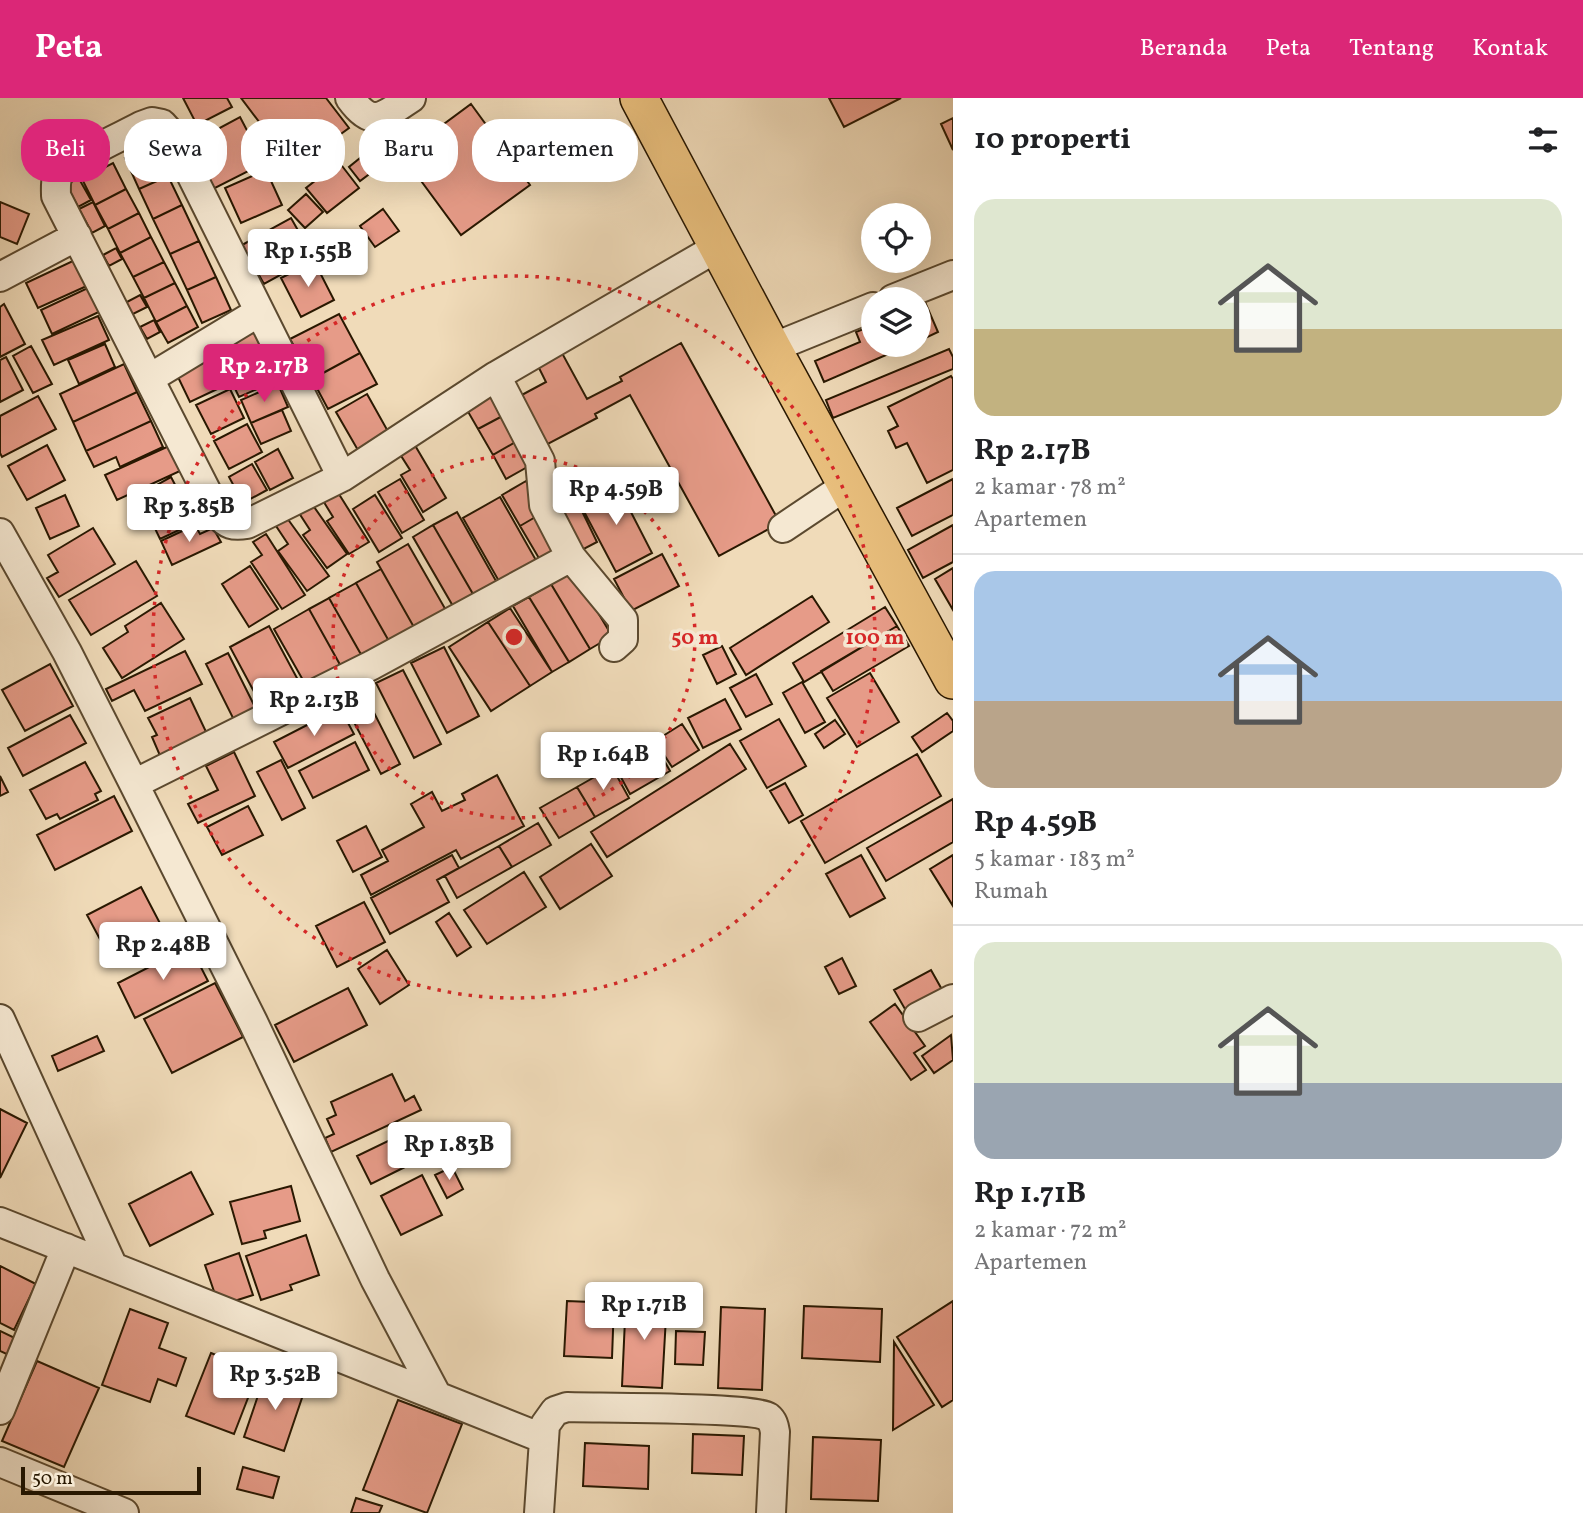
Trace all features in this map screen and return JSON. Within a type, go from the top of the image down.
[{"type":"main road","points":[[639,98],[953,680]]},
{"type":"street","points":[[350,98],[362,114],[372,118],[385,114],[411,98]]},
{"type":"street","points":[[342,477],[171,134],[162,124],[152,122],[141,126],[77,160],[60,173],[56,182],[56,196],[218,514],[226,524],[236,526],[247,524],[342,477],[496,376],[718,247]]},
{"type":"street","points":[[0,277],[77,236]]},
{"type":"street","points":[[923,287],[953,275]]},
{"type":"street","points":[[150,378],[259,312]]},
{"type":"street","points":[[772,348],[861,312]]},
{"type":"street","points":[[496,376],[540,461],[544,505],[570,557],[623,620],[623,639],[614,648]]},
{"type":"street","points":[[782,528],[847,485]]},
{"type":"street","points":[[0,533],[67,652],[134,784],[253,1021],[376,1279],[437,1396]]},
{"type":"street","points":[[134,784],[372,665],[570,557]]},
{"type":"street","points":[[918,1017],[953,999]]},
{"type":"street","points":[[0,1019],[113,1267]]},
{"type":"street","points":[[0,1222],[542,1438]]},
{"type":"street","points":[[0,1410],[66,1248]]},
{"type":"street","points":[[539,1513],[542,1438],[549,1417],[555,1411],[566,1407],[735,1411],[766,1416],[773,1423],[775,1432],[771,1513]]},
{"type":"street","points":[[0,1462],[124,1513]]},
{"type":"building","points":[[183,98],[227,98],[232,107],[209,119],[194,119]]},
{"type":"building","points":[[241,98],[326,98],[342,119],[257,119]]},
{"type":"building","points":[[829,98],[901,98],[844,127]]},
{"type":"building","points":[[471,104],[482,119],[472,119],[472,182],[528,182],[530,185],[461,235],[422,182],[458,182],[458,119],[451,119]]},
{"type":"building","points":[[240,117],[241,119],[241,175],[227,182],[227,124]]},
{"type":"building","points":[[953,118],[953,150],[941,124]]},
{"type":"building","points":[[359,159],[359,180],[349,167]]},
{"type":"building","points":[[113,163],[126,189],[95,205],[84,182],[110,182],[110,165]]},
{"type":"building","points":[[345,170],[359,188],[327,213],[306,188],[314,182],[345,182]]},
{"type":"building","points":[[241,181],[271,182],[282,205],[241,223],[225,188]]},
{"type":"building","points":[[81,182],[91,200],[78,207],[66,184]]},
{"type":"building","points":[[136,182],[155,182],[139,189]]},
{"type":"building","points":[[155,182],[171,182],[182,205],[153,219],[139,189]]},
{"type":"building","points":[[209,182],[227,182],[213,189]]},
{"type":"building","points":[[126,189],[139,213],[108,229],[95,205]]},
{"type":"building","points":[[306,194],[323,212],[305,228],[288,210]]},
{"type":"building","points":[[0,202],[29,214],[17,244],[0,237]]},
{"type":"building","points":[[93,202],[105,226],[92,233],[79,209]]},
{"type":"building","points":[[182,205],[199,241],[170,254],[153,219]]},
{"type":"building","points":[[383,209],[399,231],[375,247],[360,226]]},
{"type":"building","points":[[139,213],[151,237],[120,253],[108,229]]},
{"type":"building","points":[[291,218],[313,257],[264,284],[242,245]]},
{"type":"building","points":[[151,237],[164,262],[133,277],[120,253]]},
{"type":"building","points":[[199,241],[216,277],[187,290],[170,254]]},
{"type":"building","points":[[116,248],[122,259],[109,266],[103,255]]},
{"type":"building","points":[[77,259],[89,285],[38,308],[26,283]]},
{"type":"building","points":[[314,261],[334,300],[301,317],[281,278]]},
{"type":"building","points":[[164,262],[175,283],[144,298],[133,277]]},
{"type":"building","points":[[216,277],[231,310],[202,323],[187,290]]},
{"type":"building","points":[[175,283],[187,306],[156,322],[144,298]]},
{"type":"building","points":[[92,286],[103,310],[52,334],[41,310]]},
{"type":"building","points":[[140,295],[147,307],[131,315],[125,303]]},
{"type":"building","points":[[4,304],[25,344],[0,357],[0,307]]},
{"type":"building","points":[[187,306],[198,327],[168,343],[156,322]]},
{"type":"building","points":[[339,314],[360,353],[312,379],[290,339]]},
{"type":"building","points":[[98,316],[109,340],[54,365],[42,340]]},
{"type":"building","points":[[931,316],[938,332],[931,335]]},
{"type":"building","points":[[154,320],[160,332],[147,339],[140,327]]},
{"type":"building","points":[[259,330],[271,354],[228,374],[217,350]]},
{"type":"building","points":[[861,330],[861,357],[881,357],[824,382],[815,361],[860,342],[856,332]]},
{"type":"building","points":[[681,343],[780,523],[719,556],[630,395],[595,414],[597,418],[544,446],[518,397],[546,382],[538,366],[562,353],[587,399],[622,381],[620,377]]},
{"type":"building","points":[[105,344],[115,367],[79,384],[68,360]]},
{"type":"building","points":[[31,346],[52,384],[33,393],[13,356]]},
{"type":"building","points":[[949,349],[953,357],[953,369],[833,418],[826,400]]},
{"type":"building","points":[[360,353],[377,384],[328,409],[312,379]]},
{"type":"building","points":[[271,354],[282,378],[239,397],[228,374]]},
{"type":"building","points":[[6,357],[23,390],[0,402],[0,360]]},
{"type":"building","points":[[215,357],[228,384],[190,402],[177,375]]},
{"type":"building","points":[[124,364],[137,392],[73,422],[60,394]]},
{"type":"building","points":[[951,376],[953,470],[927,483],[907,443],[896,448],[888,431],[898,426],[888,407]]},
{"type":"building","points":[[278,384],[288,407],[251,423],[241,400]]},
{"type":"building","points":[[495,386],[510,412],[478,429],[463,403]]},
{"type":"building","points":[[230,389],[244,418],[211,434],[196,405]]},
{"type":"building","points":[[137,392],[151,421],[86,451],[73,422]]},
{"type":"building","points":[[367,394],[390,435],[359,452],[336,412]]},
{"type":"building","points":[[38,396],[56,429],[2,457],[0,416]]},
{"type":"building","points":[[282,410],[291,431],[261,444],[251,423]]},
{"type":"building","points":[[510,412],[524,437],[493,455],[478,429]]},
{"type":"building","points":[[151,421],[163,447],[120,467],[116,457],[94,467],[86,451]]},
{"type":"building","points":[[247,424],[262,452],[229,469],[214,441]]},
{"type":"building","points":[[524,437],[538,461],[506,479],[493,455]]},
{"type":"building","points":[[413,442],[446,498],[423,512],[401,475],[410,470],[398,451]]},
{"type":"building","points":[[47,445],[65,480],[27,500],[8,466]]},
{"type":"building","points":[[169,446],[180,471],[117,500],[105,475]]},
{"type":"building","points":[[278,449],[293,478],[270,490],[255,462]]},
{"type":"building","points":[[252,464],[267,490],[243,503],[229,477]]},
{"type":"building","points":[[610,469],[616,481],[577,501],[597,542],[578,552],[551,498]]},
{"type":"building","points":[[171,477],[182,498],[145,518],[133,498]]},
{"type":"building","points":[[400,479],[424,520],[402,533],[378,492]]},
{"type":"building","points":[[953,479],[953,515],[912,536],[897,508]]},
{"type":"building","points":[[526,481],[544,512],[520,526],[502,495]]},
{"type":"building","points":[[616,483],[652,553],[616,572],[579,502]]},
{"type":"building","points":[[337,491],[369,542],[349,554],[327,521],[333,517],[322,499]]},
{"type":"building","points":[[65,495],[79,526],[50,539],[36,508]]},
{"type":"building","points":[[375,495],[402,538],[379,552],[353,509]]},
{"type":"building","points":[[500,497],[537,562],[500,583],[463,518]]},
{"type":"building","points":[[200,502],[207,517],[160,539],[150,518],[181,503],[184,510]]},
{"type":"building","points":[[312,504],[347,554],[327,568],[303,535],[310,530],[299,513]]},
{"type":"building","points":[[457,512],[500,588],[477,601],[433,525]]},
{"type":"building","points":[[544,512],[564,546],[540,560],[520,526]]},
{"type":"building","points":[[287,518],[329,576],[307,591],[278,551],[288,544],[276,526]]},
{"type":"building","points":[[195,525],[200,534],[213,528],[221,542],[172,565],[161,541]]},
{"type":"building","points":[[433,525],[477,601],[457,613],[413,537]]},
{"type":"building","points":[[953,525],[953,562],[923,578],[908,550]]},
{"type":"building","points":[[93,528],[115,564],[59,597],[47,578],[58,572],[48,555]]},
{"type":"building","points":[[266,534],[305,595],[282,609],[251,562],[262,555],[253,542]]},
{"type":"building","points":[[408,544],[447,612],[415,629],[377,562]]},
{"type":"building","points":[[662,554],[679,586],[631,611],[614,579]]},
{"type":"building","points":[[136,561],[157,596],[91,635],[69,600]]},
{"type":"building","points":[[250,566],[278,609],[249,627],[222,584]]},
{"type":"building","points":[[953,568],[953,610],[935,579]]},
{"type":"building","points":[[381,569],[415,629],[390,643],[356,583]]},
{"type":"building","points":[[573,571],[612,636],[590,649],[551,584]]},
{"type":"building","points":[[356,583],[390,643],[363,658],[329,598]]},
{"type":"building","points":[[551,584],[590,649],[569,662],[529,597]]},
{"type":"building","points":[[812,596],[829,622],[746,675],[730,648]]},
{"type":"building","points":[[529,597],[569,662],[552,672],[513,606]]},
{"type":"building","points":[[329,598],[363,658],[343,670],[309,609]]},
{"type":"building","points":[[161,603],[184,639],[122,678],[103,648],[128,632],[125,626]]},
{"type":"building","points":[[885,607],[897,626],[804,682],[793,663]]},
{"type":"building","points":[[510,608],[552,672],[530,686],[488,622]]},
{"type":"building","points":[[309,609],[343,670],[308,689],[274,629]]},
{"type":"building","points":[[488,622],[530,686],[491,711],[449,647]]},
{"type":"building","points":[[269,626],[305,693],[266,714],[230,647]]},
{"type":"building","points":[[897,626],[909,646],[833,691],[821,671]]},
{"type":"building","points":[[722,646],[736,674],[717,684],[703,655]]},
{"type":"building","points":[[444,647],[479,716],[447,733],[411,663]]},
{"type":"building","points":[[185,651],[202,684],[145,711],[134,690],[112,701],[106,689]]},
{"type":"building","points":[[228,653],[258,713],[236,724],[206,664]]},
{"type":"building","points":[[50,664],[73,706],[25,731],[2,690]]},
{"type":"building","points":[[403,670],[441,744],[414,758],[376,683]]},
{"type":"building","points":[[870,673],[899,722],[857,747],[827,698]]},
{"type":"building","points":[[756,674],[772,704],[746,717],[730,688]]},
{"type":"building","points":[[802,682],[825,722],[805,733],[783,693]]},
{"type":"building","points":[[363,691],[400,764],[381,774],[343,701]]},
{"type":"building","points":[[190,698],[208,736],[161,758],[152,737],[157,735],[148,718]]},
{"type":"building","points":[[725,699],[741,729],[703,748],[688,718]]},
{"type":"building","points":[[340,708],[354,734],[288,768],[274,742]]},
{"type":"building","points":[[947,713],[953,721],[953,731],[922,752],[912,737]]},
{"type":"building","points":[[70,715],[86,743],[23,776],[8,748]]},
{"type":"building","points":[[779,719],[806,766],[767,788],[740,741]]},
{"type":"building","points":[[835,720],[845,734],[824,748],[815,734]]},
{"type":"building","points":[[682,724],[699,750],[672,767],[655,741]]},
{"type":"building","points":[[355,742],[369,770],[313,798],[299,771]]},
{"type":"building","points":[[730,744],[746,769],[607,857],[591,832]]},
{"type":"building","points":[[657,748],[670,771],[630,794],[617,770]]},
{"type":"building","points":[[234,752],[255,796],[198,823],[188,804],[218,790],[206,766]]},
{"type":"building","points":[[917,754],[941,796],[825,863],[801,821]]},
{"type":"building","points":[[281,760],[305,808],[282,820],[257,772]]},
{"type":"building","points":[[85,762],[101,791],[95,794],[98,800],[60,819],[57,814],[46,819],[30,790]]},
{"type":"building","points":[[612,767],[629,798],[595,817],[577,787]]},
{"type":"building","points":[[497,775],[524,826],[461,859],[456,850],[371,895],[361,875],[388,861],[382,850],[424,827],[411,804],[432,792],[442,811],[465,800],[462,794]]},
{"type":"building","points":[[0,776],[8,792],[0,796]]},
{"type":"building","points":[[785,783],[803,815],[789,823],[770,791]]},
{"type":"building","points":[[577,787],[595,817],[559,838],[540,808]]},
{"type":"building","points":[[114,796],[132,831],[55,870],[37,835]]},
{"type":"building","points":[[953,799],[953,842],[886,881],[867,848]]},
{"type":"building","points":[[248,806],[263,835],[222,855],[207,827]]},
{"type":"building","points":[[538,823],[551,845],[512,867],[499,846]]},
{"type":"building","points":[[366,826],[382,857],[353,872],[337,841]]},
{"type":"building","points":[[591,844],[612,876],[560,909],[540,877]]},
{"type":"building","points":[[499,846],[512,867],[457,898],[445,876]]},
{"type":"building","points":[[452,855],[459,868],[437,880],[449,902],[390,934],[371,898]]},
{"type":"building","points":[[861,855],[885,898],[850,917],[826,874]]},
{"type":"building","points":[[953,855],[953,906],[930,869]]},
{"type":"building","points":[[524,872],[546,907],[487,944],[464,910]]},
{"type":"building","points":[[141,887],[164,931],[110,958],[87,915]]},
{"type":"building","points":[[364,902],[385,942],[337,967],[316,926]]},
{"type":"building","points":[[449,913],[471,947],[457,956],[436,922]]},
{"type":"building","points":[[190,946],[208,981],[135,1018],[118,983]]},
{"type":"building","points":[[387,950],[409,985],[380,1004],[358,969]]},
{"type":"building","points":[[842,958],[856,986],[839,994],[825,967]]},
{"type":"building","points":[[931,970],[945,995],[909,1016],[894,990]]},
{"type":"building","points":[[215,983],[243,1037],[172,1073],[144,1019]]},
{"type":"building","points":[[348,988],[367,1025],[294,1062],[275,1025]]},
{"type":"building","points":[[895,1004],[925,1046],[914,1053],[926,1070],[911,1080],[870,1022]]},
{"type":"building","points":[[951,1035],[953,1060],[934,1073],[922,1056]]},
{"type":"building","points":[[97,1036],[104,1051],[58,1071],[52,1056]]},
{"type":"building","points":[[392,1074],[405,1101],[414,1096],[421,1110],[331,1152],[325,1138],[334,1134],[327,1119],[336,1115],[331,1102]]},
{"type":"building","points":[[0,1109],[27,1123],[0,1178]]},
{"type":"building","points":[[390,1140],[405,1167],[371,1184],[357,1156]]},
{"type":"building","points":[[452,1167],[463,1189],[447,1198],[435,1175]]},
{"type":"building","points":[[191,1172],[213,1214],[150,1246],[129,1204]]},
{"type":"building","points":[[422,1175],[442,1215],[401,1235],[381,1196]]},
{"type":"building","points":[[291,1186],[300,1221],[264,1231],[266,1238],[242,1244],[230,1202]]},
{"type":"building","points":[[306,1235],[319,1275],[290,1285],[292,1290],[261,1300],[246,1256]]},
{"type":"building","points":[[239,1253],[253,1295],[219,1306],[205,1265]]},
{"type":"building","points":[[0,1266],[36,1284],[14,1330],[0,1323]]},
{"type":"building","points":[[626,1297],[667,1299],[662,1388],[622,1386]]},
{"type":"building","points":[[567,1301],[614,1303],[612,1358],[564,1356]]},
{"type":"building","points":[[953,1301],[953,1400],[942,1407],[897,1337]]},
{"type":"building","points":[[804,1306],[882,1309],[880,1362],[802,1358]]},
{"type":"building","points":[[721,1307],[765,1309],[762,1390],[718,1388]]},
{"type":"building","points":[[130,1309],[168,1323],[159,1348],[186,1358],[176,1386],[158,1379],[150,1402],[102,1385]]},
{"type":"building","points":[[0,1331],[23,1342],[15,1358],[0,1351]]},
{"type":"building","points":[[676,1331],[705,1332],[703,1365],[675,1364]]},
{"type":"building","points":[[894,1342],[934,1405],[893,1430]]},
{"type":"building","points":[[211,1353],[258,1372],[234,1434],[186,1416]]},
{"type":"building","points":[[37,1361],[99,1388],[64,1467],[2,1441]]},
{"type":"building","points":[[266,1372],[306,1386],[284,1451],[244,1437]]},
{"type":"building","points":[[398,1400],[462,1424],[427,1513],[363,1490]]},
{"type":"building","points":[[693,1434],[744,1436],[742,1475],[692,1473]]},
{"type":"building","points":[[813,1437],[881,1440],[878,1501],[811,1499]]},
{"type":"building","points":[[585,1443],[649,1446],[648,1489],[583,1486]]},
{"type":"building","points":[[243,1467],[279,1477],[273,1498],[237,1489]]},
{"type":"building","points":[[356,1498],[382,1506],[379,1513],[351,1513]]}]
